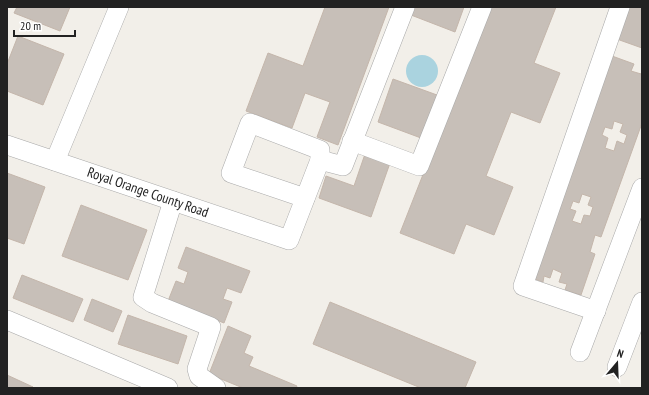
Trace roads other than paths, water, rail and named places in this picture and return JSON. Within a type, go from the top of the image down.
[{"type":"street","points":[[55,161],[119,7]]},
{"type":"street","points":[[320,160],[342,166],[405,7]]},
{"type":"street","points":[[352,141],[419,166],[482,7]]},
{"type":"street","points":[[596,311],[523,286],[620,7]]},
{"type":"street","points":[[250,123],[320,150],[320,160],[305,198],[231,172],[250,123]]},
{"type":"street","name":"Royal Orange County Road","points":[[7,145],[289,240],[305,198]]},
{"type":"street","points":[[580,352],[642,188]]},
{"type":"street","points":[[173,201],[143,296],[152,303],[212,327],[197,369],[199,376],[216,388]]},
{"type":"street","points":[[617,367],[642,302]]},
{"type":"street","points":[[7,320],[168,388]]},
{"type":"water","points":[[422,55],[428,56],[435,62],[438,71],[437,77],[431,84],[422,87],[416,86],[409,80],[406,71],[407,65],[413,58]]}]
